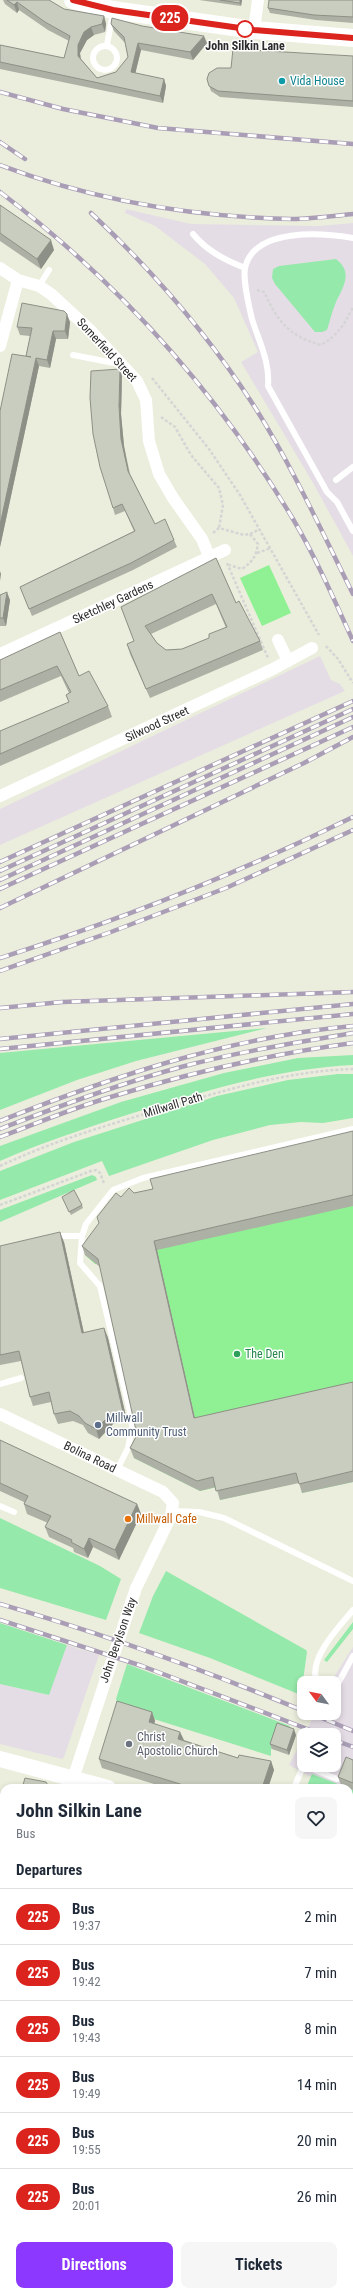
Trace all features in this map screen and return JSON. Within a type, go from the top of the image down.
[{"type":"main road","points":[[73,0],[113,10],[254,30],[353,38]]},
{"type":"street","points":[[254,30],[258,0]]},
{"type":"street","name":"Somerfield Street","points":[[0,268],[18,280],[38,286],[51,294],[91,331],[123,365],[141,387],[146,400],[149,441],[159,474],[173,498],[202,539],[218,552]]},
{"type":"street","points":[[0,346],[18,280]]},
{"type":"street","name":"Sketchley Gardens","points":[[0,654],[218,552]]},
{"type":"street","points":[[278,640],[288,661]]},
{"type":"street","name":"Silwood Street","points":[[0,796],[273,669],[312,648]]},
{"type":"street","name":"Bolina Road","points":[[0,1414],[166,1494],[173,1509]]},
{"type":"street","name":"John Berylson Way","points":[[72,1783],[136,1588],[173,1509]]},
{"type":"street","points":[[0,1760],[72,1783]]},
{"type":"lane","points":[[107,45],[113,10]]},
{"type":"lane","points":[[107,45],[116,52],[117,60],[113,68],[101,70],[95,65],[92,57],[99,47],[107,45]]},
{"type":"lane","points":[[193,234],[202,245],[216,255],[245,268]]},
{"type":"lane","points":[[353,238],[310,235],[276,238],[263,243],[252,255],[245,268],[252,318],[269,371],[268,386],[327,492],[337,502],[353,531]]},
{"type":"lane","points":[[38,286],[48,270]]},
{"type":"lane","points":[[73,355],[123,365]]},
{"type":"lane","points":[[336,480],[353,467]]},
{"type":"lane","points":[[117,1470],[128,1448],[132,1427],[131,1416],[100,1286],[80,1263],[82,1236],[86,1224],[109,1195],[119,1187],[154,1175],[353,1129]]},
{"type":"lane","points":[[48,1237],[63,1234],[82,1236]]},
{"type":"lane","points":[[0,1384],[21,1378]]},
{"type":"lane","points":[[0,1506],[14,1512]]},
{"type":"lane","points":[[173,1509],[199,1512],[224,1518],[353,1581]]},
{"type":"lane","points":[[315,1676],[314,1672],[319,1657],[353,1610]]},
{"type":"lane","points":[[341,1679],[352,1659]]},
{"type":"lane","points":[[296,1784],[301,1772]]},
{"type":"lane","points":[[321,1772],[338,1779]]},
{"type":"path","points":[[247,288],[264,292],[279,320],[290,332],[303,340],[321,346],[334,337],[346,322],[353,306]]},
{"type":"path","points":[[151,377],[209,449],[260,529],[322,642],[338,659],[353,683]]},
{"type":"path","points":[[147,414],[156,414],[176,427],[191,455],[219,488],[223,505],[219,528],[210,535]]},
{"type":"path","points":[[219,528],[244,535],[260,529]]},
{"type":"path","points":[[228,565],[242,569],[253,561],[257,554],[258,544],[250,534]]},
{"type":"path","points":[[257,554],[271,548]]},
{"type":"path","points":[[218,552],[228,565],[273,669]]},
{"type":"path","name":"Millwall Path","points":[[0,1166],[84,1133],[227,1089],[274,1078],[353,1069]]},
{"type":"path","points":[[0,1205],[96,1170],[100,1173],[109,1195]]},
{"type":"shaded area","points":[[126,209],[191,224],[319,226],[353,223],[353,556],[313,483],[241,362],[258,352],[234,298],[205,264],[155,226],[125,213]]},
{"type":"shaded area","points":[[320,656],[331,680],[340,684],[345,691],[0,845],[0,809]]},
{"type":"shaded area","points":[[67,1645],[99,1655],[64,1757],[62,1759],[0,1744],[0,1684],[48,1695]]},
{"type":"shaded area","points":[[353,1647],[353,1784],[332,1784],[302,1772],[341,1772],[341,1728],[308,1728],[312,1720],[341,1720],[341,1676],[334,1676]]},
{"type":"shaded area","points":[[297,1750],[297,1769],[289,1765]]},
{"type":"green space","points":[[336,259],[341,264],[346,274],[344,285],[335,305],[327,330],[315,332],[275,284],[272,278],[273,269],[279,266]]},
{"type":"green space","points":[[269,565],[291,613],[262,626],[240,578]]},
{"type":"green space","points":[[267,1028],[136,1061],[77,1080],[0,1110],[0,1053]]},
{"type":"green space","points":[[353,1055],[353,1065],[300,1070],[225,1086],[149,1108],[73,1133],[0,1161],[0,1146],[121,1102],[224,1073],[298,1058]]},
{"type":"green space","points":[[338,1074],[353,1074],[353,1118],[323,1123],[301,1122],[270,1125],[213,1140],[109,1176],[102,1161],[0,1200],[0,1171],[74,1142],[217,1096],[288,1080]]},
{"type":"green space","name":"The Den","points":[[353,1142],[353,1482],[302,1493],[300,1482],[220,1500],[217,1487],[200,1491],[134,1458],[141,1444],[100,1263],[95,1264],[85,1255],[103,1233]]},
{"type":"green space","points":[[92,1175],[96,1177],[97,1180],[0,1222],[0,1210]]},
{"type":"green space","points":[[0,1518],[100,1566],[121,1579],[106,1620],[0,1588]]},
{"type":"green space","points":[[166,1571],[306,1650],[304,1676],[297,1676],[297,1693],[210,1658],[139,1633],[153,1596]]},
{"type":"green space","points":[[353,1622],[353,1629],[327,1662],[324,1660]]},
{"type":"green space","points":[[0,1623],[67,1645],[49,1695],[0,1684]]},
{"type":"green space","points":[[127,1664],[290,1726],[287,1730],[279,1728],[271,1750],[271,1756],[119,1708],[116,1699]]},
{"type":"green space","points":[[312,1774],[338,1784],[308,1784]]},
{"type":"building","points":[[7,0],[49,0],[64,9],[104,16],[102,24],[91,27],[84,32],[78,45],[78,56],[97,78],[116,72],[128,57],[124,37],[111,24],[112,18],[142,26],[204,36],[190,52],[138,43],[131,72],[164,79],[160,96],[0,62],[0,45],[64,58],[70,36],[45,22],[17,2],[14,5]]},
{"type":"building","points":[[220,0],[240,0],[240,3]]},
{"type":"building","points":[[269,0],[353,0],[353,17],[314,15],[268,8]]},
{"type":"building","name":"Vida House","points":[[233,49],[353,56],[353,101],[218,91],[209,86],[207,79],[209,73],[217,68],[231,68]]},
{"type":"building","points":[[0,205],[51,240],[37,259],[0,233]]},
{"type":"building","points":[[22,303],[64,311],[67,314],[65,331],[53,331],[47,360],[36,358],[0,525],[0,411],[12,354],[31,357],[26,356],[32,328],[17,327]]},
{"type":"building","points":[[120,369],[119,406],[121,439],[128,471],[155,524],[165,519],[174,540],[131,563],[29,609],[20,587],[135,531],[122,504],[113,508],[100,467],[93,434],[90,398],[91,371]]},
{"type":"building","points":[[216,558],[236,603],[239,601],[260,641],[146,689],[127,644],[134,641],[121,607]],"holes":[[[212,594],[227,627],[209,634],[209,638],[182,649],[166,650],[157,643],[145,626]]]},
{"type":"building","points":[[7,592],[3,618],[0,618],[0,595]]},
{"type":"building","points":[[60,632],[79,676],[89,671],[108,706],[0,754],[0,731],[69,702],[66,695],[71,692],[57,666],[0,690],[0,660]]},
{"type":"building","points":[[353,1131],[353,1195],[154,1241],[194,1418],[353,1382],[353,1471],[299,1484],[296,1473],[216,1491],[213,1477],[197,1481],[130,1448],[137,1435],[98,1259],[82,1246],[99,1223],[97,1217],[116,1193],[121,1197],[129,1188],[134,1193],[153,1189],[150,1179]]},
{"type":"building","points":[[74,1190],[82,1205],[69,1212],[62,1197]]},
{"type":"building","points":[[60,1232],[82,1333],[104,1328],[123,1412],[110,1415],[96,1429],[85,1423],[79,1416],[70,1411],[54,1414],[49,1392],[30,1397],[19,1351],[0,1355],[0,1246]]},
{"type":"building","points":[[0,1440],[137,1504],[115,1550],[89,1538],[84,1549],[71,1542],[72,1540],[45,1527],[51,1516],[24,1504],[28,1496],[0,1483]]},
{"type":"building","points":[[117,1701],[152,1712],[149,1722],[180,1732],[178,1739],[238,1758],[239,1755],[271,1761],[263,1784],[180,1784],[99,1759]]},
{"type":"building","points":[[277,1723],[294,1729],[287,1750],[270,1744]]},
{"type":"building","points":[[346,1757],[353,1760],[353,1783],[338,1777]]},
{"type":"building","points":[[25,1778],[46,1782],[47,1784],[23,1784]]},
{"type":"railway","points":[[0,92],[63,109],[158,128],[353,144]]},
{"type":"railway","points":[[0,142],[25,159]]},
{"type":"railway","points":[[0,165],[71,188],[107,197],[181,210],[218,215],[292,219],[353,214]]},
{"type":"railway","points":[[0,192],[43,226],[124,301],[162,341],[198,383],[232,427],[293,519],[332,594],[353,641]]},
{"type":"railway","points":[[91,213],[137,258],[180,306],[220,356],[238,382],[270,431],[307,500],[353,594]]},
{"type":"railway","points":[[0,862],[353,701]]},
{"type":"railway","points":[[0,871],[353,709]]},
{"type":"railway","points":[[0,880],[353,717]]},
{"type":"railway","points":[[0,889],[353,727]]},
{"type":"railway","points":[[0,908],[304,763],[353,737]]},
{"type":"railway","points":[[0,958],[90,928],[179,894],[310,838],[353,817]]},
{"type":"railway","points":[[0,971],[111,932],[226,888],[353,830]]},
{"type":"railway","points":[[0,1008],[62,1002],[353,992]]},
{"type":"railway","points":[[0,1039],[353,1004]]},
{"type":"railway","points":[[0,1049],[353,1014]]},
{"type":"railway","points":[[0,1121],[43,1104],[130,1074],[218,1049],[307,1031],[353,1026]]},
{"type":"railway","points":[[0,1129],[89,1096],[181,1067],[245,1052],[353,1033]]},
{"type":"railway","points":[[0,1137],[99,1100],[173,1079],[262,1058],[353,1043]]},
{"type":"railway","points":[[0,1604],[153,1653],[297,1708]]},
{"type":"railway","points":[[0,1620],[142,1666],[305,1728]]},
{"type":"railway","points":[[327,1720],[353,1731]]},
{"type":"railway","points":[[341,1743],[353,1747]]},
{"type":"bus line","name":"225","points":[[73,0],[113,10],[254,30],[353,38]]},
{"type":"place","name":"John Silkin Lane","points":[[245,29]]},
{"type":"place","name":"Vida House","points":[[282,81]]},
{"type":"place","name":"The Den","points":[[237,1354]]},
{"type":"place","name":"Millwall Community Trust","points":[[98,1425]]},
{"type":"place","name":"Millwall Cafe","points":[[128,1519]]},
{"type":"place","name":"Christ Apostolic Church","points":[[129,1744]]}]
